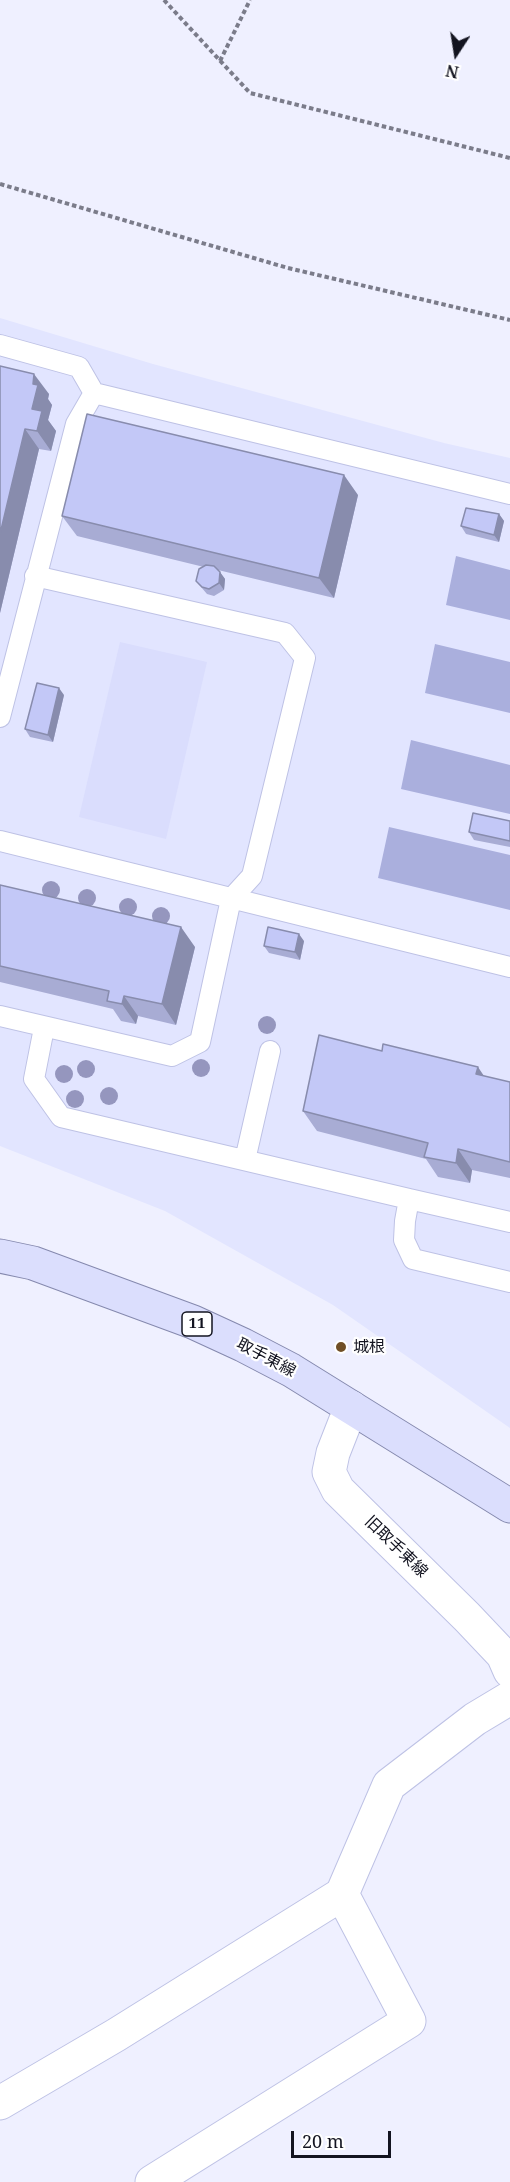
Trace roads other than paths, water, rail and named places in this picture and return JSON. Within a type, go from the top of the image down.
[{"type":"main road","name":"取手東線","points":[[0,1256],[33,1263],[193,1322],[262,1355],[351,1407],[510,1506]]},
{"type":"street","name":"旧取手東線","points":[[351,1407],[333,1453],[329,1472],[338,1490],[467,1617],[503,1655],[510,1671]]},
{"type":"street","points":[[0,2103],[116,2035],[342,1894],[389,1785],[475,1719],[510,1698]]},
{"type":"street","points":[[167,2179],[409,2021],[342,1894]]},
{"type":"lane","points":[[0,345],[79,368],[94,393],[510,494]]},
{"type":"lane","points":[[0,717],[76,424],[94,393]]},
{"type":"lane","points":[[0,1016],[172,1056],[200,1042],[231,899],[252,876],[305,658],[285,633],[35,576]]},
{"type":"lane","points":[[0,841],[510,967]]},
{"type":"lane","points":[[44,1028],[34,1079],[62,1117],[510,1222]]},
{"type":"lane","points":[[244,1160],[270,1051]]},
{"type":"lane","points":[[409,1199],[405,1221],[405,1240],[413,1259],[510,1282]]},
{"type":"place","name":"城根","points":[[341,1347]]}]
